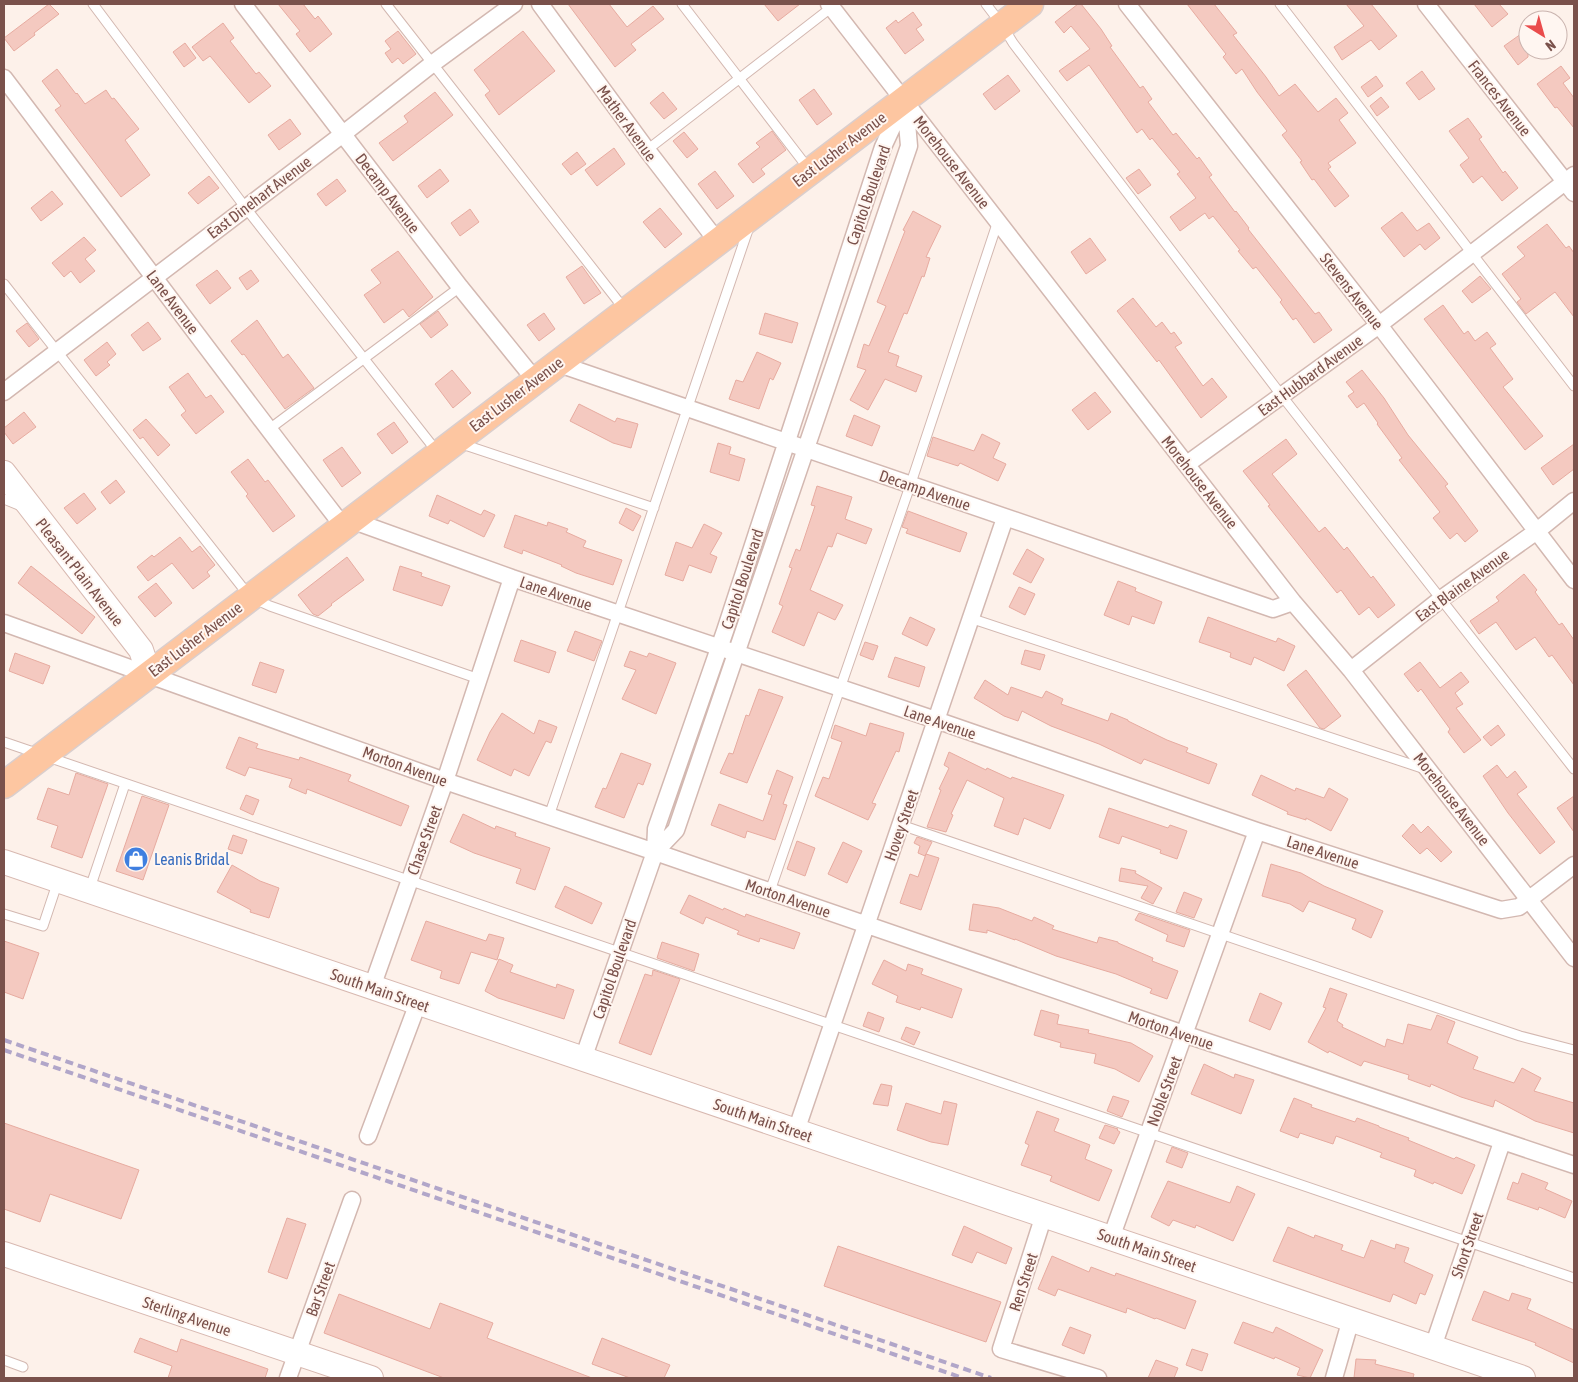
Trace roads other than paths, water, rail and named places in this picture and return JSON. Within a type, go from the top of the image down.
[{"type":"main road","name":"East Lusher Avenue","points":[[4,785],[754,212],[1030,4]]},
{"type":"main road","name":"Pleasant Plain Avenue","points":[[4,473],[141,650],[149,674]]},
{"type":"main road","name":"South Main Street","points":[[4,862],[1523,1378]]},
{"type":"main road","name":"Sterling Avenue","points":[[4,1254],[371,1378]]},
{"type":"street","name":"Decamp Avenue","points":[[243,4],[460,287],[535,380]]},
{"type":"street","name":"East Dinehart Avenue","points":[[4,392],[432,64],[514,4]]},
{"type":"street","name":"Mather Avenue","points":[[540,4],[647,150],[717,241]]},
{"type":"street","name":"Stevens Avenue","points":[[1127,4],[1379,325],[1574,580]]},
{"type":"street","name":"Frances Avenue","points":[[1426,4],[1571,183]]},
{"type":"street","name":"Morehouse Avenue","points":[[830,5],[1293,602],[1351,670],[1574,958]]},
{"type":"street","name":"Lane Avenue","points":[[4,78],[155,276],[268,430],[347,523],[936,720],[1257,830],[1501,910],[1519,907],[1574,865]]},
{"type":"street","name":"Capitol Boulevard","points":[[583,1059],[655,852],[656,829],[719,648],[883,147],[904,100]]},
{"type":"street","name":"Capitol Boulevard","points":[[655,852],[676,830],[910,146],[904,100]]},
{"type":"street","name":"East Hubbard Avenue","points":[[1187,464],[1379,325],[1472,252],[1571,183]]},
{"type":"street","name":"Decamp Avenue","points":[[556,363],[1272,609],[1293,602]]},
{"type":"street","name":"East Blaine Avenue","points":[[1351,670],[1441,599],[1537,531],[1574,501]]},
{"type":"street","name":"Hovey Street","points":[[796,1131],[1004,518]]},
{"type":"street","name":"Chase Street","points":[[372,987],[445,781],[512,578]]},
{"type":"street","name":"Morton Avenue","points":[[4,623],[445,781],[1574,1166]]},
{"type":"street","name":"Noble Street","points":[[1111,1238],[1257,830]]},
{"type":"street","points":[[368,1136],[418,1003]]},
{"type":"street","name":"Short Street","points":[[1433,1347],[1502,1142]]},
{"type":"street","name":"Bar Street","points":[[288,1378],[352,1200]]},
{"type":"street","name":"Ren Street","points":[[1044,1215],[1001,1349],[1098,1378]]},
{"type":"street","points":[[1334,1378],[1351,1320]]},
{"type":"lane","points":[[93,4],[245,207],[363,360],[446,447],[654,508]]},
{"type":"lane","points":[[386,4],[625,311]]},
{"type":"lane","points":[[682,4],[810,171]]},
{"type":"lane","points":[[986,4],[1013,43],[1282,396],[1574,769]]},
{"type":"lane","points":[[1280,4],[1574,386]]},
{"type":"lane","points":[[647,150],[830,5]]},
{"type":"lane","points":[[549,816],[754,212]]},
{"type":"lane","points":[[770,892],[910,486],[998,221]]},
{"type":"lane","points":[[4,284],[250,597],[270,606],[479,679]]},
{"type":"lane","points":[[268,430],[460,287]]},
{"type":"lane","points":[[4,499],[31,509]]},
{"type":"lane","points":[[970,618],[1430,771]]},
{"type":"lane","points":[[4,742],[1574,1278]]},
{"type":"lane","points":[[88,891],[124,784]]},
{"type":"lane","points":[[901,825],[1520,1036],[1574,1050]]},
{"type":"lane","points":[[4,914],[43,926],[58,880]]},
{"type":"lane","points":[[4,1360],[23,1367]]},
{"type":"railway","points":[[4,1040],[991,1378]]},
{"type":"railway","points":[[4,1050],[963,1378]]},
{"type":"place","name":"Leanis Bridal","points":[[136,859]]}]
